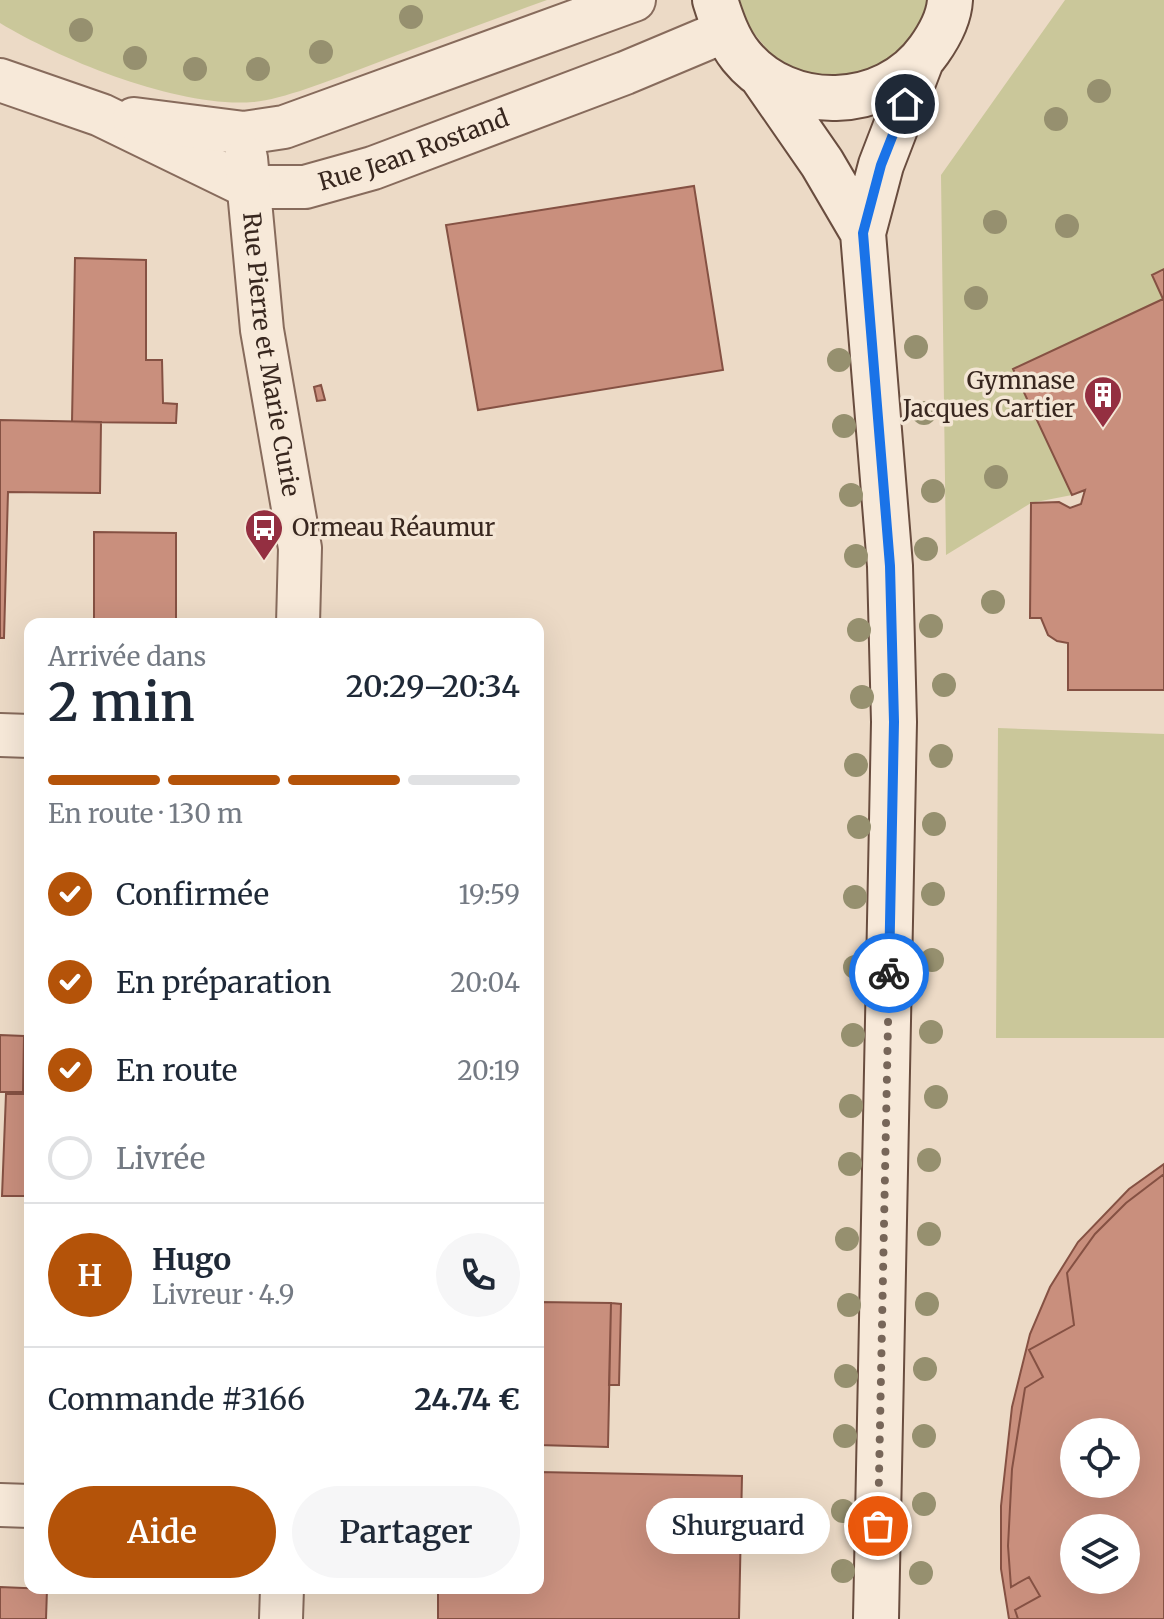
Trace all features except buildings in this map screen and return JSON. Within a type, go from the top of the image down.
[{"type":"street","name":"Rue Jean Rostand","points":[[101,115],[244,133],[284,127],[634,0]]},
{"type":"street","points":[[876,1619],[894,722],[890,566],[863,233],[881,165],[921,61],[939,36],[952,2]]},
{"type":"street","name":"Rue Jean Rostand","points":[[0,80],[101,115],[249,187],[305,187],[373,168],[625,73],[720,16]]},
{"type":"street","points":[[720,16],[741,55],[761,75],[822,163],[863,233]]},
{"type":"street","points":[[761,75],[792,92],[826,99],[861,96],[894,83],[921,61]]},
{"type":"street","name":"Rue Pierre et Marie Curie","points":[[244,133],[262,330],[300,548],[298,618]]},
{"type":"street","points":[[0,735],[24,736]]},
{"type":"street","points":[[0,1505],[24,1506]]},
{"type":"street","points":[[281,1619],[282,1594]]},
{"type":"shaded area","points":[[0,0],[547,0],[306,89],[253,102],[223,102],[157,90],[56,52],[0,23]]},
{"type":"shaded area","points":[[740,0],[935,0],[919,40],[863,76],[830,79],[798,71],[770,53],[749,27]]},
{"type":"shaded area","points":[[1065,0],[1164,0],[1164,269],[1152,275],[1163,299],[1014,368],[1072,495],[1031,503],[946,555],[941,175]]},
{"type":"shaded area","points":[[998,728],[1164,734],[1164,1038],[996,1038]]},
{"type":"way so far","points":[[878,1526],[889,973]]},
{"type":"place","name":"Gymnase Jacques Cartier","points":[[1103,429]]},
{"type":"place","name":"Ormeau Réaumur","points":[[264,562]]},
{"type":"place","name":"Shurguard","points":[[878,1526]]},
{"type":"route","points":[[889,973],[894,722],[890,566],[863,233],[881,165],[905,104]]}]
